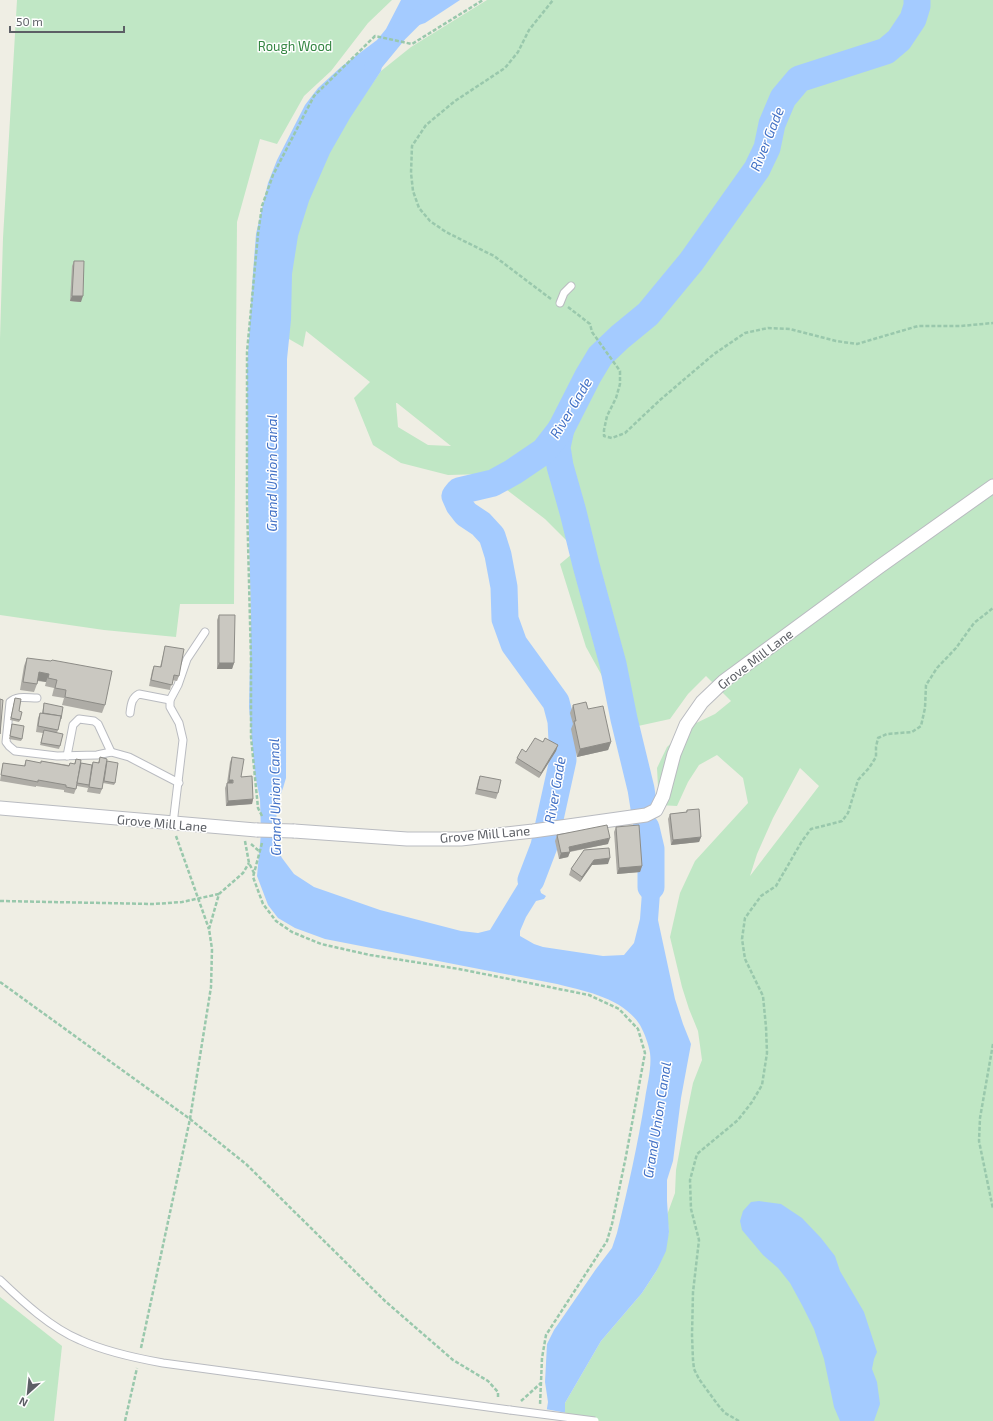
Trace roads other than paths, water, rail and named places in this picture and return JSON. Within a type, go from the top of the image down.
[{"type":"street","name":"Grove Mill Lane","points":[[0,808],[173,824],[258,830],[407,838],[461,839],[533,831],[646,815],[656,810],[663,796],[674,754],[686,725],[702,702],[724,681],[879,567],[993,486]]},
{"type":"lane","points":[[560,303],[564,293],[571,286]]},
{"type":"lane","points":[[173,824],[179,783],[182,740],[179,723],[170,707],[170,700],[178,685],[187,659],[205,632]]},
{"type":"lane","points":[[130,713],[133,700],[135,696],[139,694],[170,700]]},
{"type":"lane","points":[[37,698],[17,697],[10,702],[6,742],[15,751],[57,756],[97,755],[112,752],[129,757],[179,783]]},
{"type":"lane","points":[[67,756],[73,725],[79,720],[94,721],[98,724],[112,752]]},
{"type":"lane","points":[[0,1280],[34,1311],[79,1340],[139,1359],[595,1421]]},
{"type":"water","points":[[401,0],[460,0],[425,23],[407,29],[395,36],[386,45],[381,71],[350,118],[330,153],[309,201],[298,236],[292,274],[291,320],[287,359],[286,778],[277,804],[275,845],[282,858],[294,874],[314,887],[380,910],[461,931],[478,933],[490,930],[523,876],[536,847],[544,846],[552,849],[539,886],[541,893],[546,896],[544,899],[536,901],[526,917],[520,931],[520,936],[543,947],[603,956],[624,955],[634,943],[640,919],[645,852],[651,849],[657,852],[660,893],[658,920],[675,999],[691,1044],[681,1098],[673,1161],[667,1180],[669,1232],[666,1251],[657,1270],[642,1293],[601,1341],[565,1403],[565,1421],[545,1421],[548,1402],[545,1382],[547,1344],[554,1330],[612,1248],[617,1233],[636,1149],[650,1070],[649,1050],[640,1025],[624,1008],[603,997],[591,993],[557,984],[325,939],[295,928],[278,918],[268,905],[257,876],[261,833],[260,799],[255,775],[249,707],[251,617],[247,368],[256,234],[268,183],[277,160],[305,105],[318,88],[341,67],[377,40],[386,29]]},
{"type":"water","points":[[759,1201],[781,1204],[802,1218],[821,1238],[835,1256],[840,1271],[864,1312],[877,1352],[872,1369],[877,1382],[880,1404],[874,1421],[840,1421],[834,1407],[824,1359],[814,1329],[802,1305],[790,1283],[778,1268],[763,1255],[742,1230],[740,1221],[743,1211],[751,1202]]},
{"type":"waterway","name":"Grand Union Canal","points":[[372,67],[400,33],[416,17],[442,0]]},
{"type":"waterway","name":"River Gade","points":[[531,880],[544,846],[563,760],[561,721],[556,702],[514,644],[505,619],[504,587],[498,555],[492,536],[481,524],[466,514],[459,505],[455,496],[459,491],[493,483],[513,472],[544,451],[561,429],[600,356],[648,314],[691,262],[757,169],[767,148],[772,124],[783,98],[799,79],[886,51],[899,40],[913,19],[917,6],[917,0]]},
{"type":"waterway","points":[[561,429],[557,447],[560,466],[613,664],[644,808]]},
{"type":"waterway","points":[[646,828],[651,849],[651,887]]},
{"type":"park label","name":"Rough Wood","points":[[295,46]]}]
